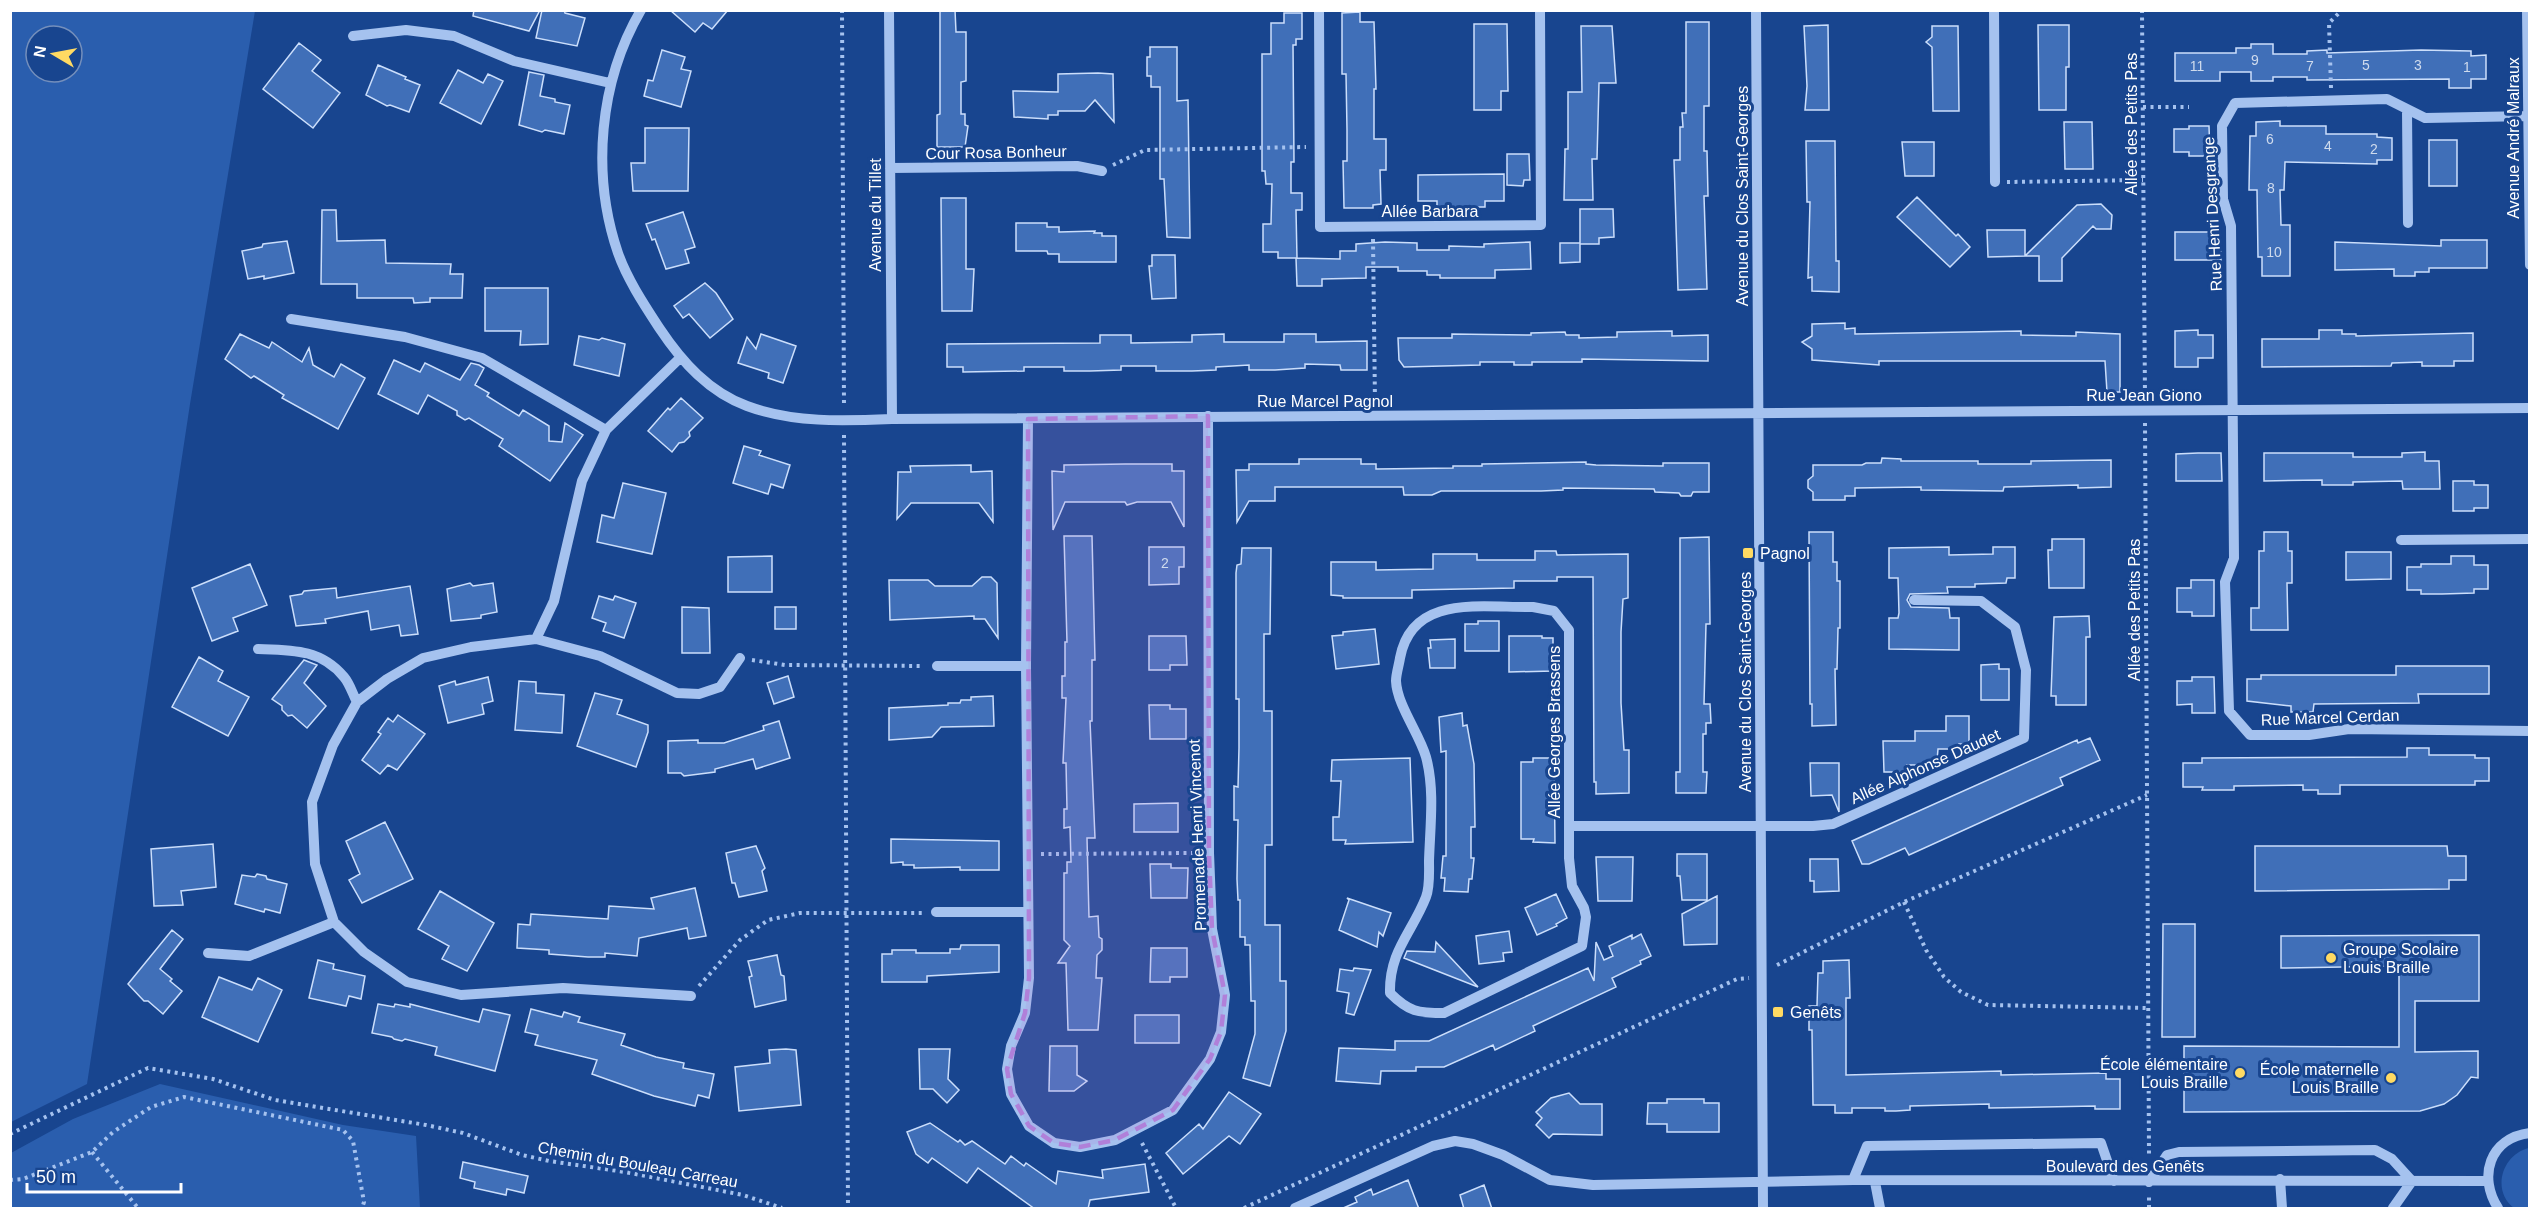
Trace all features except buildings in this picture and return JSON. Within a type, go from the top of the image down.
[{"type":"street","name":"Rue Marcel Pagnol","points":[[641,10],[625,37],[610,83],[604,121],[603,149],[607,206],[616,244],[647,309],[680,358],[712,387],[747,406],[795,418],[844,421],[892,418],[1759,413]]},
{"type":"street","name":"Avenue du Tillet","points":[[889,10],[892,418]]},
{"type":"street","name":"Allée Barbara","points":[[1319,10],[1320,227],[1541,225],[1540,10]]},
{"type":"street","name":"Avenue du Clos Saint-Georges","points":[[1756,10],[1763,1209]]},
{"type":"street","points":[[1994,10],[1995,182]]},
{"type":"street","name":"Avenue André Malraux","points":[[2527,10],[2529,265]]},
{"type":"street","points":[[353,36],[406,30],[454,36],[514,61],[610,83]]},
{"type":"street","name":"Rue Henri Desgrange","points":[[2231,410],[2231,226],[2223,199],[2222,126],[2235,103],[2387,99],[2425,118],[2529,116]]},
{"type":"street","points":[[2407,111],[2408,223]]},
{"type":"street","name":"Cour Rosa Bonheur","points":[[890,168],[1077,166],[1102,171]]},
{"type":"street","points":[[291,320],[405,337],[482,358],[606,430]]},
{"type":"street","points":[[536,639],[554,601],[582,481],[606,430],[680,358]]},
{"type":"street","name":"Rue Jean Giono","points":[[1759,413],[2529,408]]},
{"type":"street","name":"Rue Marcel Cerdan","points":[[2231,410],[2234,558],[2225,582],[2229,711],[2250,735],[2309,735],[2349,729],[2529,731]]},
{"type":"street","name":"Promenade Henri Vincenot","points":[[1028,419],[1026,1001],[1025,1013],[1011,1046],[1007,1069],[1011,1094],[1029,1126],[1054,1143],[1080,1147],[1115,1140],[1173,1110],[1210,1059],[1221,1032],[1225,995],[1212,928],[1209,854],[1208,416]]},
{"type":"street","points":[[2401,540],[2529,539]]},
{"type":"street","name":"Allée Alphonse Daudet","points":[[1760,826],[1833,824],[2024,738],[2026,670],[2015,627],[1981,601],[1914,600]]},
{"type":"street","name":"Allée Georges Brassens","points":[[1533,607],[1554,611],[1569,630],[1570,826],[1569,858],[1572,886],[1584,908],[1586,918],[1582,946],[1444,1013],[1422,1013],[1406,1008],[1390,993],[1390,975],[1395,957],[1427,895],[1431,782],[1426,757],[1401,699],[1396,681],[1407,634],[1422,618],[1445,608],[1533,607]]},
{"type":"street","points":[[691,996],[563,988],[461,995],[407,982],[364,952],[334,922],[315,864],[312,802],[333,745],[357,702],[387,679],[423,658],[471,647],[536,639],[600,656],[677,693],[699,694],[720,687],[740,658]]},
{"type":"street","points":[[258,649],[309,652],[322,659],[344,677],[357,702]]},
{"type":"street","points":[[937,666],[1026,666]]},
{"type":"street","name":"Allée Georges Brassens","points":[[1570,826],[1760,826]]},
{"type":"street","points":[[936,912],[1028,912]]},
{"type":"street","points":[[208,952],[249,956],[334,922]]},
{"type":"street","points":[[2498,1209],[2490,1196],[2487,1181],[2489,1166],[2496,1152],[2507,1140],[2529,1133]]},
{"type":"street","name":"Boulevard des Genêts","points":[[1295,1209],[1433,1146],[1455,1141],[1473,1144],[1503,1155],[1550,1180],[1593,1185],[1853,1180],[1875,1182],[2149,1182],[2280,1179],[2487,1181]]},
{"type":"street","points":[[1853,1180],[1867,1146],[2101,1143],[2114,1181]]},
{"type":"street","points":[[2149,1182],[2167,1155],[2179,1152],[2374,1150],[2392,1159],[2412,1180],[2393,1209]]},
{"type":"street","points":[[2280,1179],[2282,1209]]},
{"type":"street","points":[[1875,1182],[1880,1209]]},
{"type":"path","points":[[842,10],[848,1209]]},
{"type":"path","name":"Allée des Petits Pas","points":[[2142,10],[2149,1209]]},
{"type":"path","points":[[2332,101],[2329,23],[2342,10]]},
{"type":"path","points":[[2143,107],[2189,107]]},
{"type":"path","points":[[1102,171],[1145,150],[1319,147]]},
{"type":"path","points":[[1995,182],[2143,180]]},
{"type":"path","points":[[1373,226],[1375,415]]},
{"type":"path","points":[[740,658],[785,665],[937,666]]},
{"type":"path","points":[[1244,1209],[1737,980],[1761,976],[1786,958],[1904,902],[2147,795]]},
{"type":"path","points":[[1028,854],[1209,854]]},
{"type":"path","points":[[1904,902],[1926,950],[1944,977],[1961,992],[1988,1005],[2148,1008]]},
{"type":"path","points":[[691,996],[740,940],[768,920],[800,913],[936,912]]},
{"type":"path","name":"Chemin du Bouleau Carreau","points":[[10,1134],[148,1068],[213,1079],[275,1100],[463,1133],[549,1161],[625,1172],[743,1195],[782,1209]]},
{"type":"path","points":[[10,1180],[22,1179],[92,1152],[113,1132],[151,1107],[184,1097],[343,1130],[353,1141],[364,1202],[362,1209]]},
{"type":"path","points":[[1135,1130],[1176,1209]]},
{"type":"path","points":[[92,1152],[138,1209]]},
{"type":"highlighted area","points":[[1208,416],[1209,853],[1212,929],[1225,995],[1221,1032],[1210,1059],[1173,1110],[1115,1140],[1080,1147],[1054,1143],[1029,1126],[1011,1094],[1007,1069],[1025,1013],[1029,978],[1028,419]]},
{"type":"shaded area","points":[[11,10],[255,11],[190,404],[87,1084],[11,1122]]},
{"type":"shaded area","points":[[160,1084],[343,1125],[416,1136],[420,1208],[11,1208],[11,1153],[73,1119]]},
{"type":"shaded area","points":[[2529,1148],[2529,1208],[2514,1208],[2507,1201],[2503,1192],[2503,1174],[2512,1158]]},
{"type":"place","name":"Pagnol","points":[[1748,553]]},
{"type":"place","name":"Groupe Scolaire Louis Braille","points":[[2331,958]]},
{"type":"place","name":"Genêts","points":[[1778,1012]]},
{"type":"place","name":"École élémentaire Louis Braille","points":[[2240,1073]]},
{"type":"place","name":"École maternelle Louis Braille","points":[[2391,1078]]}]
